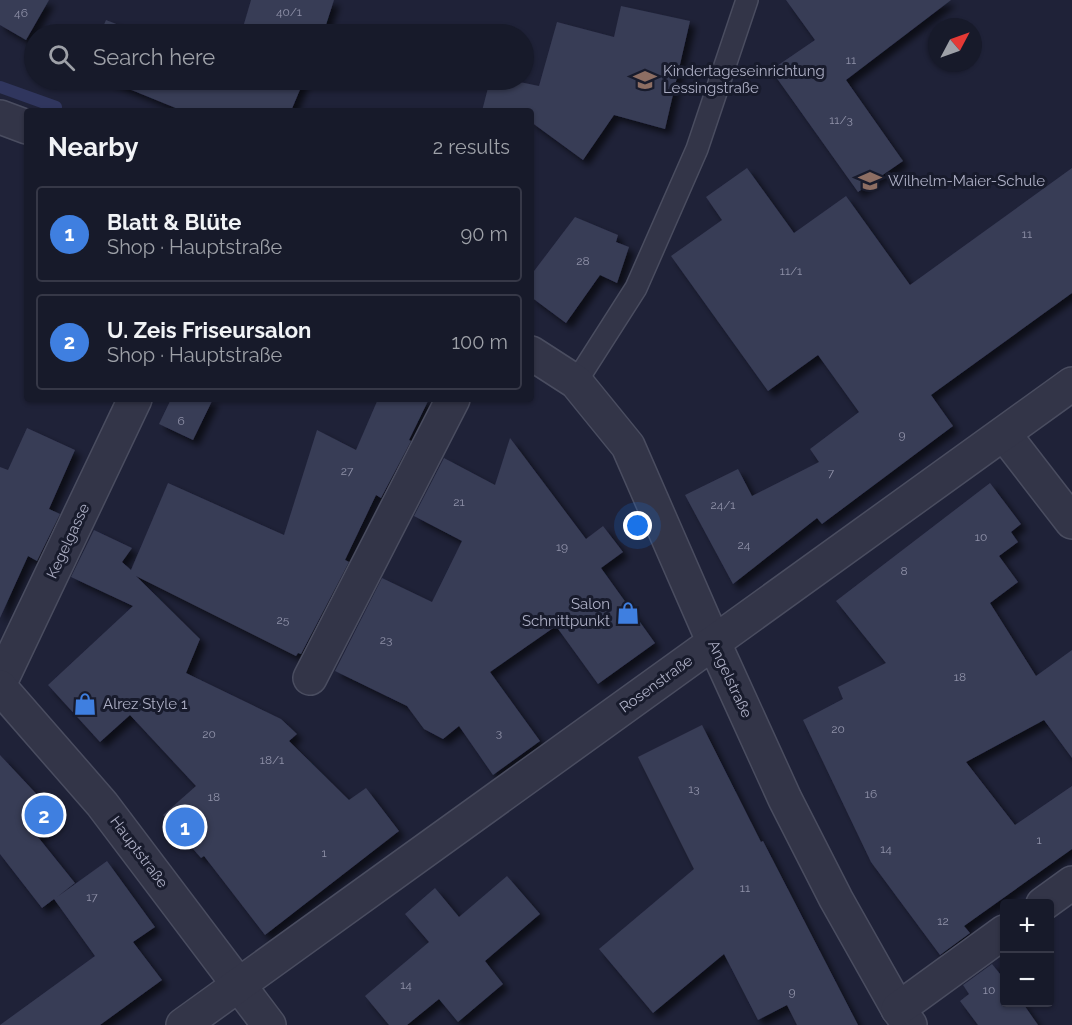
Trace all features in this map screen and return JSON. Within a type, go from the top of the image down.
[{"type":"street","points":[[0,117],[24,126]]},
{"type":"street","name":"Angelstraße","points":[[534,355],[576,382],[628,446],[785,799],[836,899],[904,1017]]},
{"type":"street","name":"Rosenstraße","points":[[183,1025],[1072,384]]},
{"type":"street","name":"Kegelgasse","points":[[0,683],[134,402]]},
{"type":"street","points":[[310,678],[451,402]]},
{"type":"street","points":[[1004,434],[1072,522]]},
{"type":"street","name":"Hauptstraße","points":[[0,687],[102,804],[240,984],[268,1025]]},
{"type":"street","points":[[1049,899],[1072,883]]},
{"type":"street","points":[[904,1017],[1000,936]]},
{"type":"lane","points":[[576,382],[641,278],[698,149],[747,0]]},
{"type":"building","points":[[0,0],[49,0],[35,24],[24,24],[24,39],[0,25]]},
{"type":"building","points":[[251,0],[334,0],[326,24],[244,24]]},
{"type":"building","points":[[786,0],[951,0],[846,80],[903,161],[858,192],[771,70],[815,40]]},
{"type":"building","points":[[621,6],[690,21],[665,129],[614,115],[583,160],[534,124],[534,108],[483,108],[487,90],[534,90],[534,85],[539,86],[557,22],[614,37]]},
{"type":"building","points":[[106,20],[116,24],[104,24]]},
{"type":"building","points":[[132,90],[300,90],[292,108],[176,108]]},
{"type":"building","points":[[747,168],[794,233],[846,196],[910,285],[1072,168],[1072,293],[931,395],[953,426],[822,524],[817,518],[733,584],[685,495],[738,469],[752,496],[819,462],[810,449],[859,412],[818,355],[768,391],[671,256],[722,220],[706,197]]},
{"type":"building","points":[[575,217],[618,235],[616,242],[629,247],[617,283],[600,275],[566,323],[534,299],[534,271]]},
{"type":"building","points":[[170,402],[212,402],[193,440],[159,424]]},
{"type":"building","points":[[377,402],[428,402],[409,440],[411,441],[381,498],[376,495],[345,560],[349,562],[301,654],[298,653],[296,656],[136,576],[200,639],[186,673],[281,719],[297,734],[289,741],[349,800],[366,788],[399,831],[265,935],[204,856],[201,858],[163,815],[196,786],[130,715],[100,742],[48,685],[133,606],[71,577],[94,530],[132,548],[122,562],[131,570],[168,483],[284,535],[317,430],[356,450]]},
{"type":"building","points":[[27,428],[75,450],[49,509],[60,514],[37,561],[28,556],[0,618],[0,467],[8,470]]},
{"type":"building","points":[[510,438],[586,539],[603,526],[623,552],[601,568],[655,643],[598,684],[556,626],[490,672],[540,741],[493,775],[459,726],[443,739],[424,729],[407,706],[335,671],[382,578],[432,602],[462,541],[414,516],[444,458],[495,485]]},
{"type":"building","points":[[990,483],[1021,524],[1011,532],[1018,542],[999,556],[1018,582],[990,603],[1036,676],[1072,650],[1072,758],[1044,720],[966,762],[1015,825],[1072,786],[1072,849],[964,926],[970,933],[940,955],[871,862],[803,720],[843,699],[838,687],[886,663],[836,601]]},
{"type":"building","points":[[702,725],[858,1025],[797,1025],[787,1005],[758,1020],[724,954],[653,1013],[599,949],[694,869],[638,757]]},
{"type":"building","points":[[0,755],[59,818],[38,837],[75,883],[57,897],[107,861],[155,927],[133,942],[162,980],[100,1025],[0,1025],[95,956],[54,899],[42,908],[0,854]]},
{"type":"building","points":[[507,876],[540,914],[485,961],[503,984],[458,1022],[439,999],[407,1025],[389,1025],[365,996],[429,942],[405,914],[435,888],[459,917]]},
{"type":"building","points":[[992,964],[1000,974],[1000,1007],[1025,1007],[1038,1025],[978,1025],[960,1001],[969,994],[963,985]]},
{"type":"waterway","points":[[0,87],[56,107]]},
{"type":"place","name":"Kindertageseinrichtung Lessingstraße","points":[[645,80]]},
{"type":"place","name":"Wilhelm-Maier-Schule","points":[[870,181]]},
{"type":"place","name":"Salon Schnittpunkt","points":[[628,613]]},
{"type":"place","name":"Alrez Style 1","points":[[85,704]]},
{"type":"place","name":"U. Zeis Friseursalon","points":[[44,815]]},
{"type":"place","name":"Blatt & Blüte","points":[[185,827]]}]
